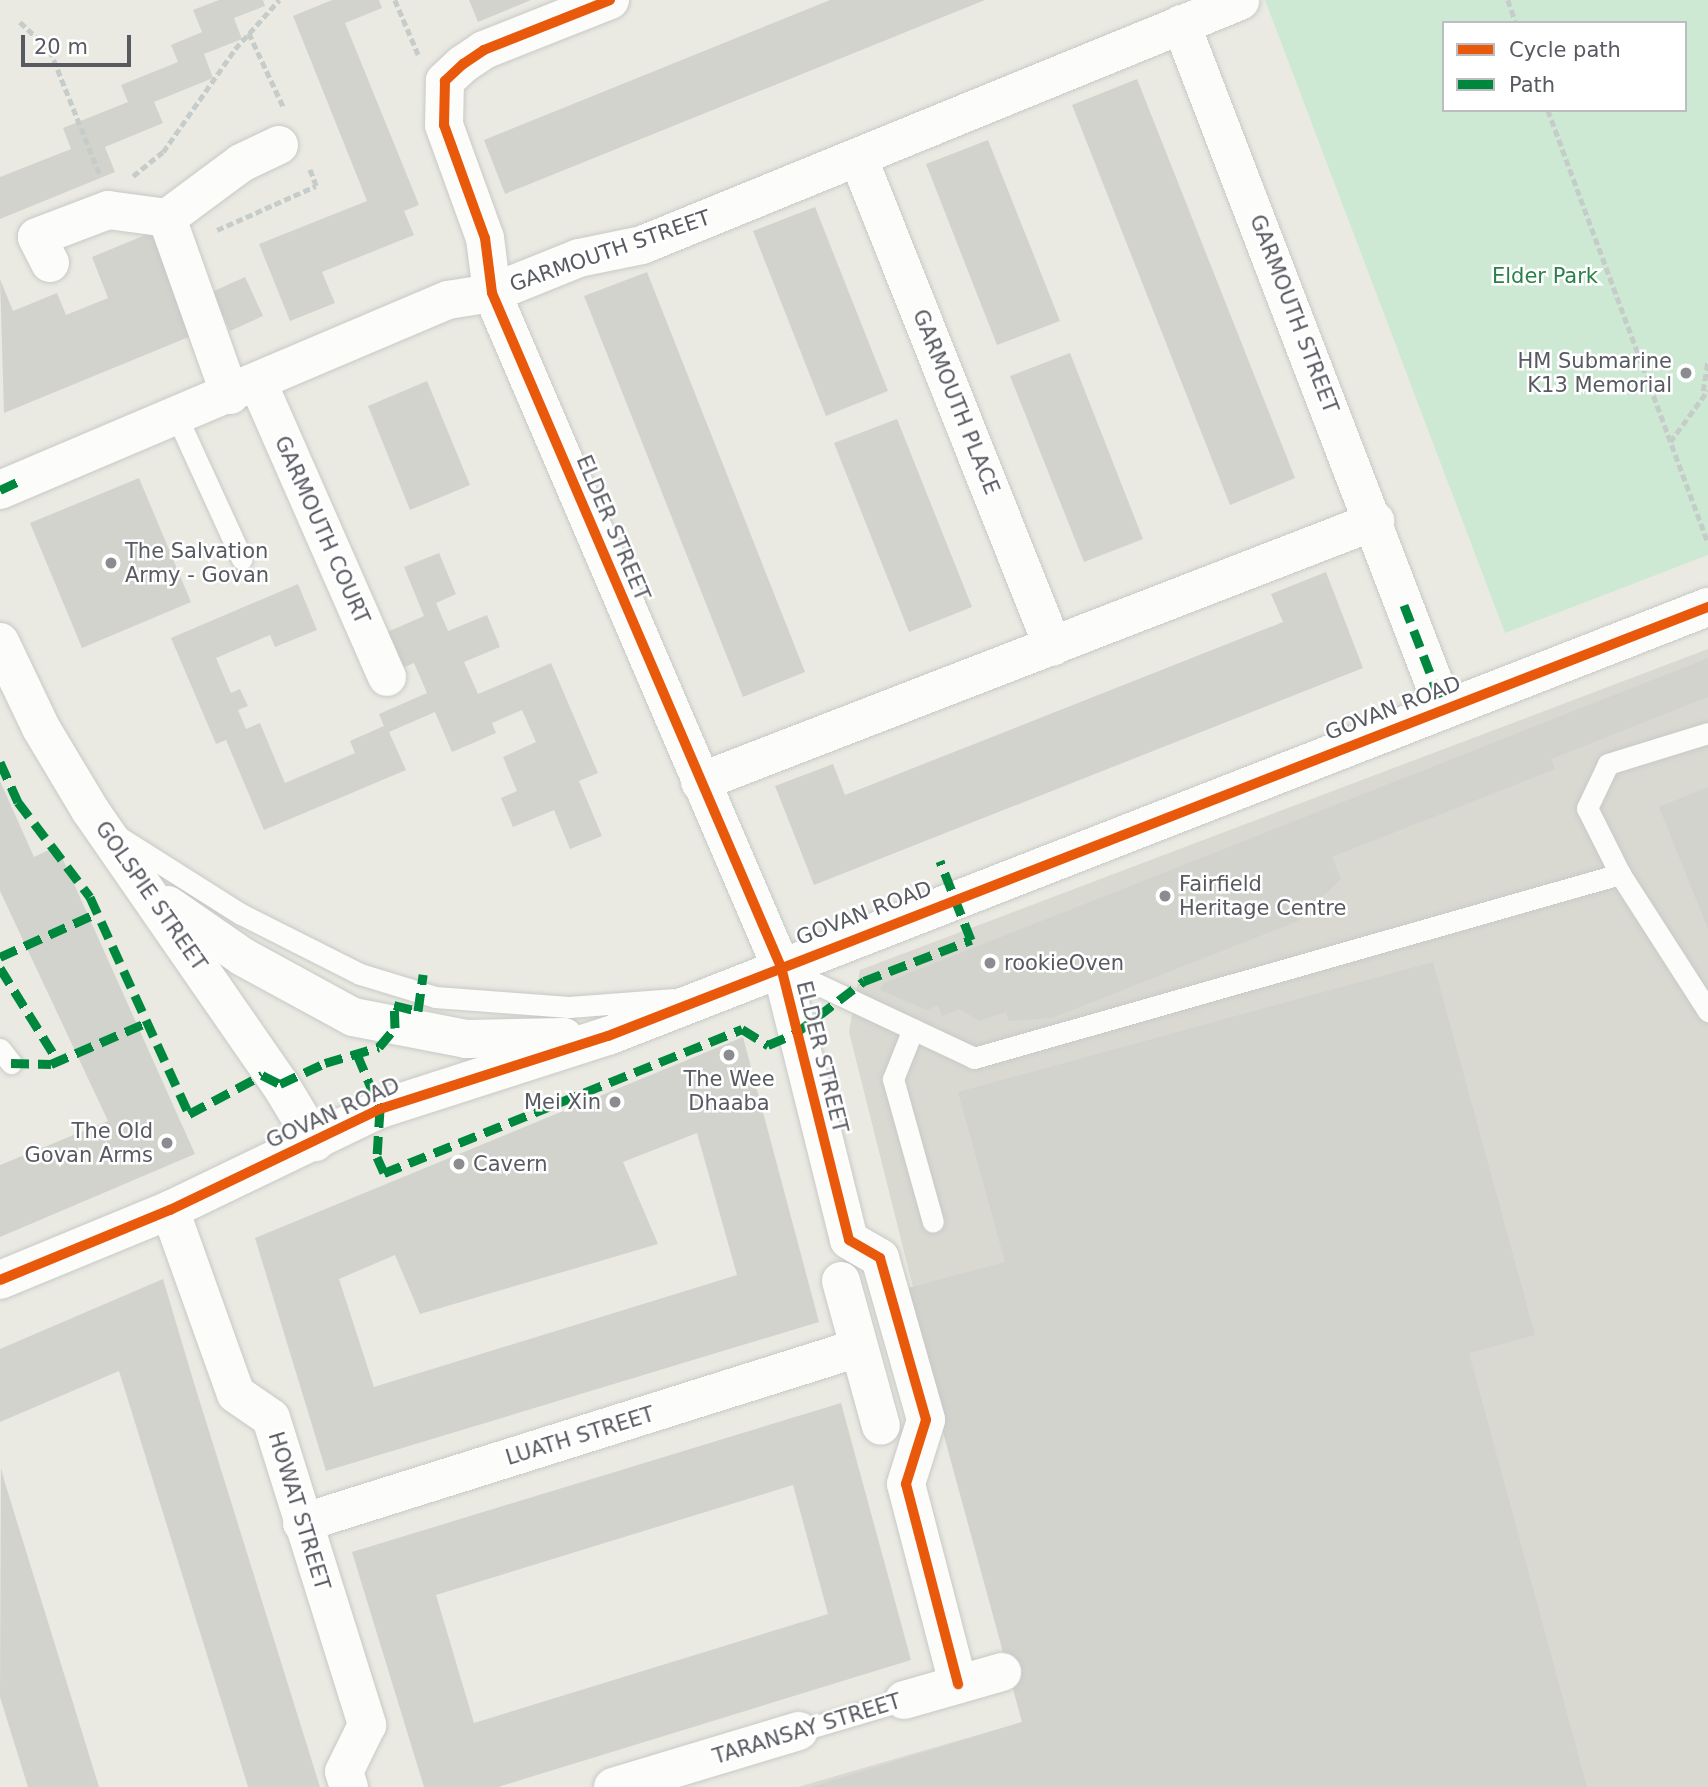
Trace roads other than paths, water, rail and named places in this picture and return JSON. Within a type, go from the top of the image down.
[{"type":"street","name":"ELDER STREET","points":[[610,0],[484,50],[445,80],[444,125],[485,238],[492,293],[781,967],[849,1240],[880,1258],[926,1420],[906,1484],[958,1684]]},
{"type":"street","name":"GARMOUTH STREET","points":[[11,485],[244,389],[448,300],[492,293],[579,258],[642,245],[1240,1]]},
{"type":"street","name":"GARMOUTH STREET","points":[[1181,24],[1375,521],[1444,709]]},
{"type":"street","points":[[50,263],[37,237],[107,200],[167,218],[241,163],[279,145]]},
{"type":"street","name":"GARMOUTH PLACE","points":[[858,157],[1054,647]]},
{"type":"street","name":"GARMOUTH COURT","points":[[167,218],[244,389],[387,677]]},
{"type":"street","points":[[701,782],[1375,521]]},
{"type":"street","name":"GOVAN ROAD","points":[[0,1280],[170,1210],[380,1109],[608,1036],[1708,607]]},
{"type":"street","name":"GOLSPIE STREET","points":[[1,649],[41,728],[102,826],[149,891],[315,1142]]},
{"type":"street","points":[[149,891],[243,957],[353,1017],[466,1039],[608,1036]]},
{"type":"street","name":"HOWAT STREET","points":[[170,1210],[236,1394],[271,1418],[367,1726],[344,1772],[349,1787]]},
{"type":"street","points":[[841,1282],[881,1426]]},
{"type":"street","name":"LUATH STREET","points":[[302,1523],[858,1348]]},
{"type":"street","name":"TARANSAY STREET","points":[[904,1700],[1002,1672]]},
{"type":"street","name":"TARANSAY STREET","points":[[613,1787],[799,1731]]},
{"type":"lane","points":[[176,415],[242,559]]},
{"type":"lane","points":[[1708,733],[1608,764],[1587,808],[1620,874],[1708,1011]]},
{"type":"lane","points":[[102,826],[241,914],[360,974],[435,998],[569,1007],[704,997]]},
{"type":"lane","points":[[781,967],[974,1058],[1620,874]]},
{"type":"lane","points":[[913,1029],[892,1079],[933,1222]]},
{"type":"lane","name":"TARANSAY STREET","points":[[799,1731],[904,1700]]},
{"type":"place","name":"HM Submarine K13 Memorial","points":[[1686,373]]},
{"type":"place","name":"The Salvation Army - Govan","points":[[111,563]]},
{"type":"place","name":"Fairfield Heritage Centre","points":[[1165,896]]},
{"type":"place","name":"rookieOven","points":[[990,963]]},
{"type":"place","name":"The Wee Dhaaba","points":[[729,1055]]},
{"type":"place","name":"Mei Xin","points":[[615,1102]]},
{"type":"place","name":"The Old Govan Arms","points":[[167,1143]]},
{"type":"place","name":"Cavern","points":[[459,1164]]},
{"type":"park label","name":"Elder Park","points":[[1545,276]]}]
